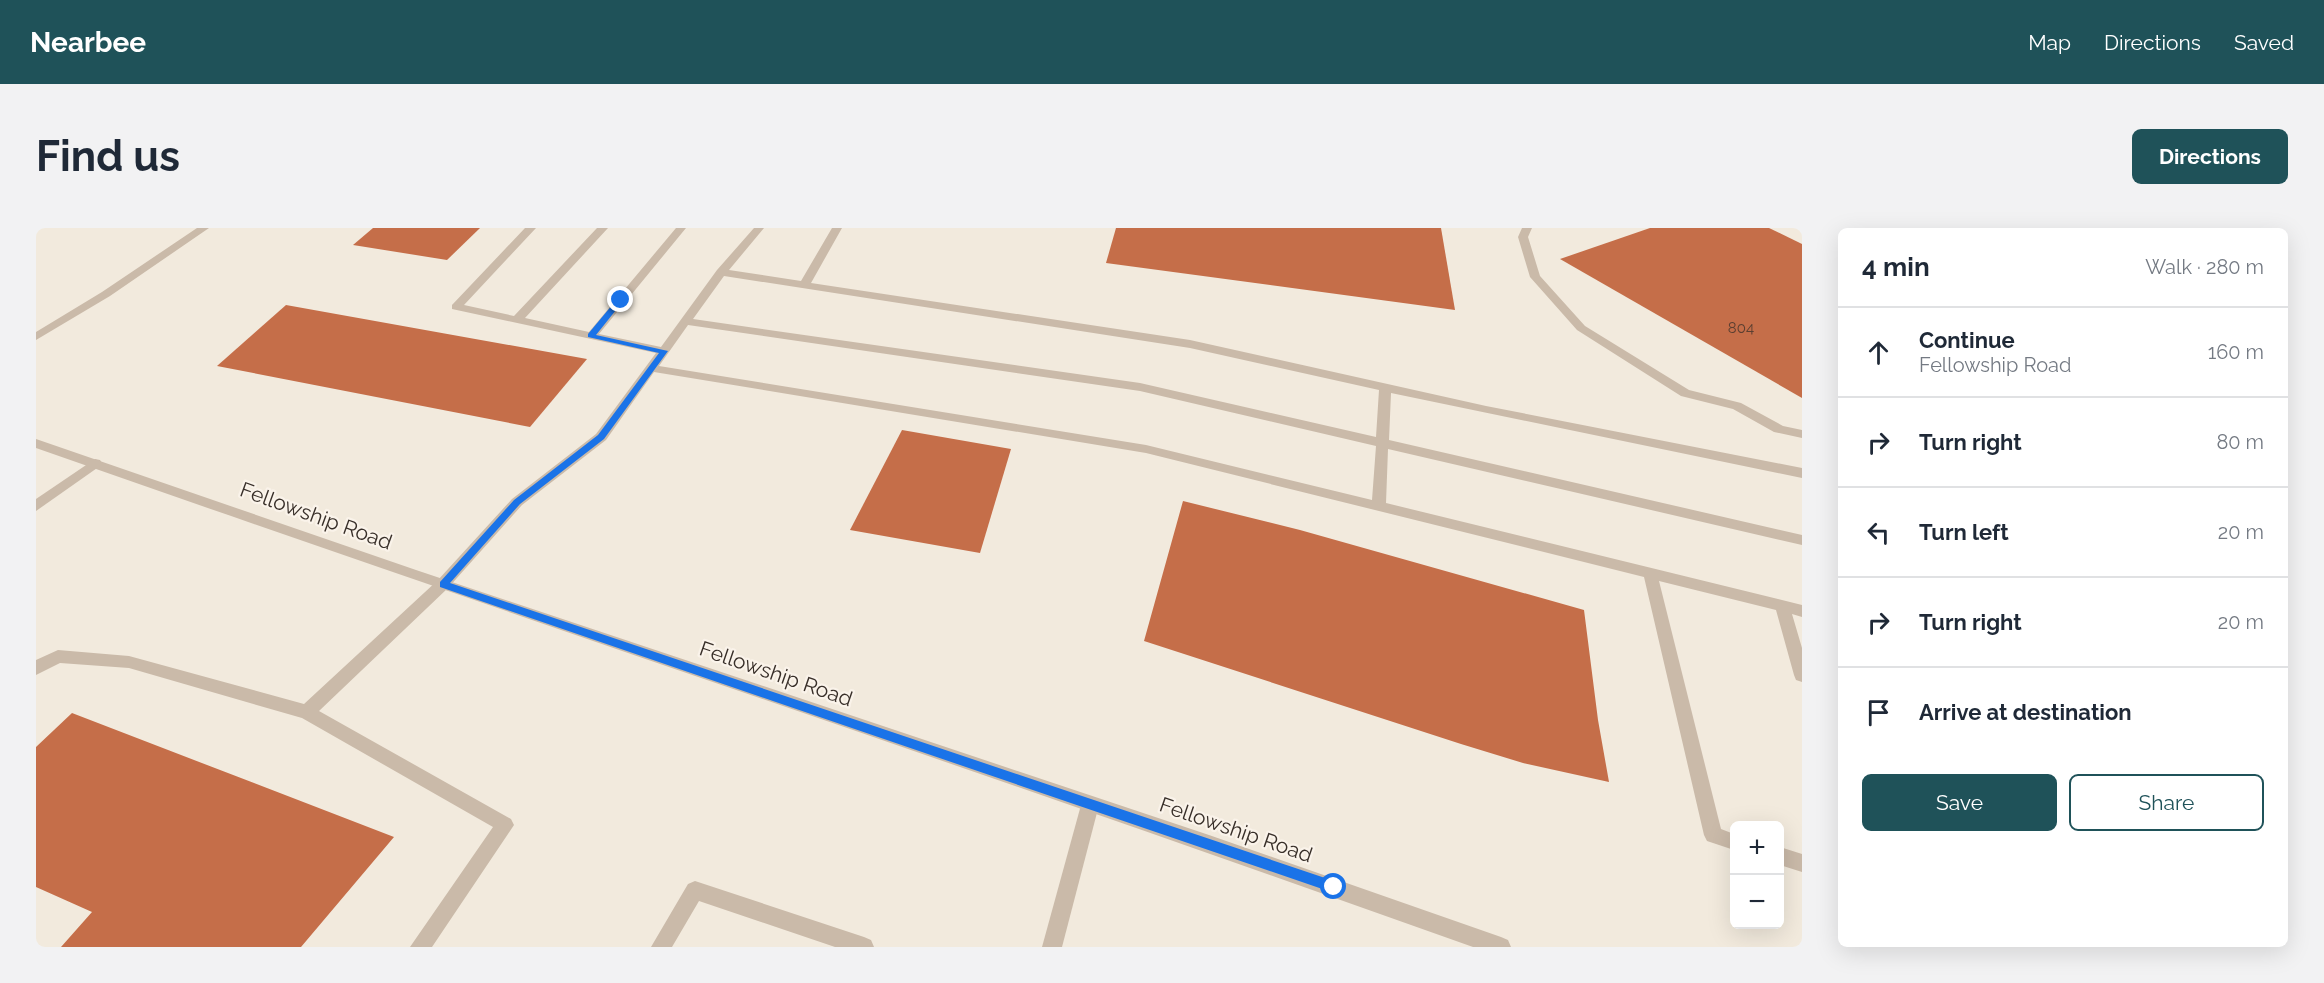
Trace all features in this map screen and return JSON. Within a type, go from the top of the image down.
[{"type":"street","points":[[36,337],[106,294],[204,228]]},
{"type":"street","points":[[531,228],[456,307],[664,351]]},
{"type":"street","points":[[517,320],[603,228]]},
{"type":"street","points":[[591,336],[681,228]]},
{"type":"street","points":[[307,712],[443,584],[517,502],[601,437],[721,272],[759,228]]},
{"type":"street","points":[[804,285],[837,228]]},
{"type":"street","points":[[1527,228],[1523,237],[1535,277],[1581,328],[1685,393],[1737,405],[1779,429],[1802,434]]},
{"type":"street","points":[[721,272],[1190,344],[1385,388],[1802,473]]},
{"type":"street","points":[[686,321],[1140,387],[1802,540]]},
{"type":"street","points":[[652,368],[1146,449],[1802,610]]},
{"type":"street","points":[[1379,506],[1385,388]]},
{"type":"street","name":"Fellowship Road","points":[[36,443],[1209,844],[1501,947]]},
{"type":"street","points":[[36,506],[95,463]]},
{"type":"street","points":[[1650,573],[1713,835],[1730,841]]},
{"type":"street","points":[[1782,606],[1802,675]]},
{"type":"street","points":[[36,668],[58,656],[129,662],[307,712],[504,825],[420,947]]},
{"type":"street","points":[[1052,947],[1090,805]]},
{"type":"street","points":[[1784,858],[1802,863]]},
{"type":"street","points":[[661,947],[694,890],[864,947]]},
{"type":"building","points":[[373,228],[480,228],[447,260],[353,245]]},
{"type":"building","points":[[1116,228],[1441,228],[1455,310],[1106,263]]},
{"type":"building","points":[[1650,228],[1769,228],[1802,244],[1802,398],[1560,259]]},
{"type":"building","points":[[286,305],[587,359],[530,427],[217,366]]},
{"type":"building","points":[[902,430],[1011,449],[980,553],[850,530]]},
{"type":"building","points":[[1183,501],[1300,530],[1584,610],[1598,720],[1609,782],[1523,763],[1144,641]]},
{"type":"building","points":[[72,713],[394,837],[301,947],[61,947],[92,912],[36,887],[36,747]]},
{"type":"route","points":[[621,300],[591,336],[664,351],[601,437],[517,502],[443,584],[1334,887]]}]
